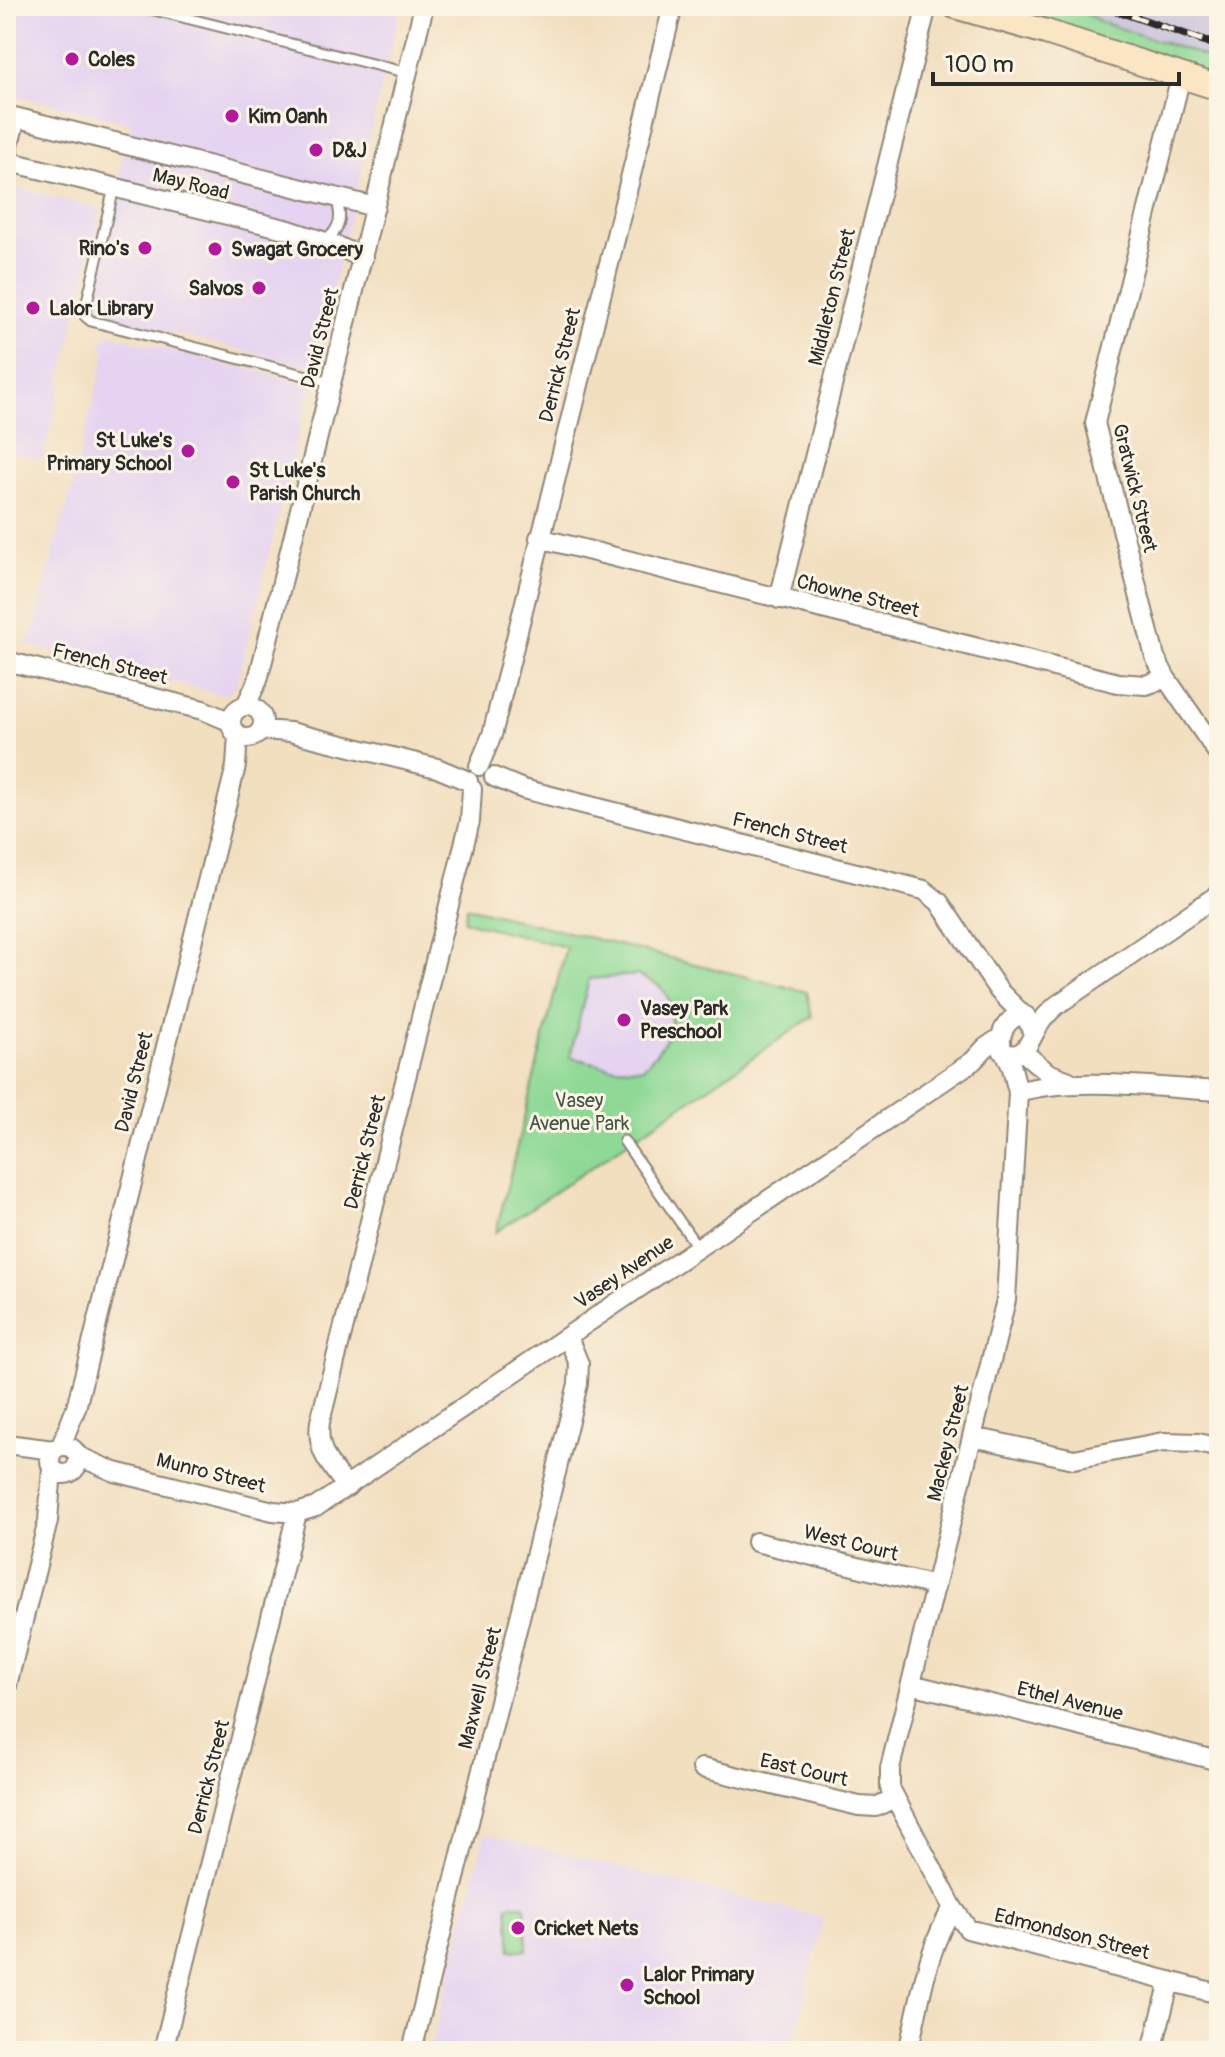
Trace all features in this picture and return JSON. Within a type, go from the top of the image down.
[{"type":"street","name":"David Street","points":[[6,1689],[424,6]]},
{"type":"street","name":"Derrick Street","points":[[347,1487],[322,1453],[320,1422],[673,6]]},
{"type":"street","name":"Middleton Street","points":[[779,599],[927,6]]},
{"type":"street","points":[[955,6],[1219,88]]},
{"type":"street","name":"Gratwick Street","points":[[1181,76],[1095,423],[1151,644],[1166,678],[1219,755]]},
{"type":"street","name":"May Road","points":[[363,258],[324,241],[6,158],[11,116],[375,207]]},
{"type":"street","name":"Chowne Street","points":[[539,538],[1118,683],[1146,685],[1166,678]]},
{"type":"street","name":"French Street","points":[[6,661],[924,890],[939,902],[999,991],[1017,1037]]},
{"type":"street","name":"Vasey Avenue","points":[[297,1513],[316,1507],[347,1487],[738,1218],[973,1061],[985,1048],[1017,1037],[1057,1005],[1219,894]]},
{"type":"street","points":[[1017,1037],[1048,1073],[1079,1084]]},
{"type":"street","name":"Mackey Street","points":[[894,1798],[889,1768],[1006,1300],[1018,1092],[1017,1037]]},
{"type":"street","points":[[1018,1092],[1043,1086],[1079,1084],[1219,1091]]},
{"type":"street","name":"Maxwell Street","points":[[412,2051],[578,1384],[579,1364],[568,1337]]},
{"type":"street","points":[[973,1437],[1074,1459],[1163,1442],[1198,1443],[1219,1448]]},
{"type":"street","name":"Munro Street","points":[[8,1445],[273,1511],[297,1513]]},
{"type":"street","name":"Derrick Street","points":[[163,2051],[297,1513]]},
{"type":"street","name":"West Court","points":[[756,1542],[935,1586]]},
{"type":"street","name":"Ethel Avenue","points":[[911,1684],[1219,1761]]},
{"type":"street","name":"East Court","points":[[702,1768],[859,1806],[876,1807],[894,1798]]},
{"type":"street","name":"Edmondson Street","points":[[894,1798],[953,1908],[964,1924],[975,1932],[1219,1994]]},
{"type":"street","points":[[908,2051],[934,1946],[953,1908]]},
{"type":"street","points":[[1152,2051],[1170,1981]]},
{"type":"lane","points":[[138,6],[408,73]]},
{"type":"lane","points":[[114,188],[85,316],[99,324],[331,382]]},
{"type":"lane","points":[[324,241],[339,224],[335,197]]},
{"type":"lane","points":[[624,1141],[698,1248]]},
{"type":"shaded area","points":[[6,6],[401,6],[314,368],[89,312],[131,123],[6,93]]},
{"type":"shaded area","points":[[1068,6],[1178,6],[1219,18],[1219,61],[1101,22],[1085,11]]},
{"type":"shaded area","points":[[6,185],[101,209],[43,460],[6,452]]},
{"type":"shaded area","name":"St Luke's Primary School","points":[[105,333],[311,385],[236,687],[223,695],[26,644],[34,630],[64,517],[106,351],[101,349]]},
{"type":"shaded area","name":"Vasey Park Preschool","points":[[637,975],[665,992],[670,1010],[667,1037],[643,1068],[610,1067],[569,1057],[589,979]]},
{"type":"shaded area","name":"Lalor Primary School","points":[[485,1834],[824,1918],[791,2051],[430,2051]]},
{"type":"green space","points":[[991,6],[1048,6],[1075,10],[1101,22],[1219,61],[1219,78]]},
{"type":"green space","name":"Vasey Avenue Park","points":[[467,907],[807,992],[812,1017],[496,1232],[566,947],[464,921]],"holes":[[[637,975],[664,991],[671,1010],[667,1037],[659,1049],[643,1068],[610,1067],[570,1057],[589,979]]]},
{"type":"green space","name":"Cricket Nets","points":[[508,1905],[525,1905],[527,1950],[511,1950]]},
{"type":"railway","points":[[1103,6],[1219,46]]},
{"type":"place","name":"Coles","points":[[72,59]]},
{"type":"place","name":"Kim Oanh","points":[[232,116]]},
{"type":"place","name":"D&J","points":[[316,150]]},
{"type":"place","name":"Rino's","points":[[145,248]]},
{"type":"place","name":"Swagat Grocery","points":[[215,249]]},
{"type":"place","name":"Salvos","points":[[259,288]]},
{"type":"place","name":"Lalor Library","points":[[33,308]]},
{"type":"place","name":"St Luke's Primary School","points":[[188,451]]},
{"type":"place","name":"St Luke's Parish Church","points":[[233,482]]},
{"type":"place","name":"Vasey Park Preschool","points":[[624,1020]]},
{"type":"place","name":"Cricket Nets","points":[[518,1928]]},
{"type":"place","name":"Lalor Primary School","points":[[627,1985]]}]
